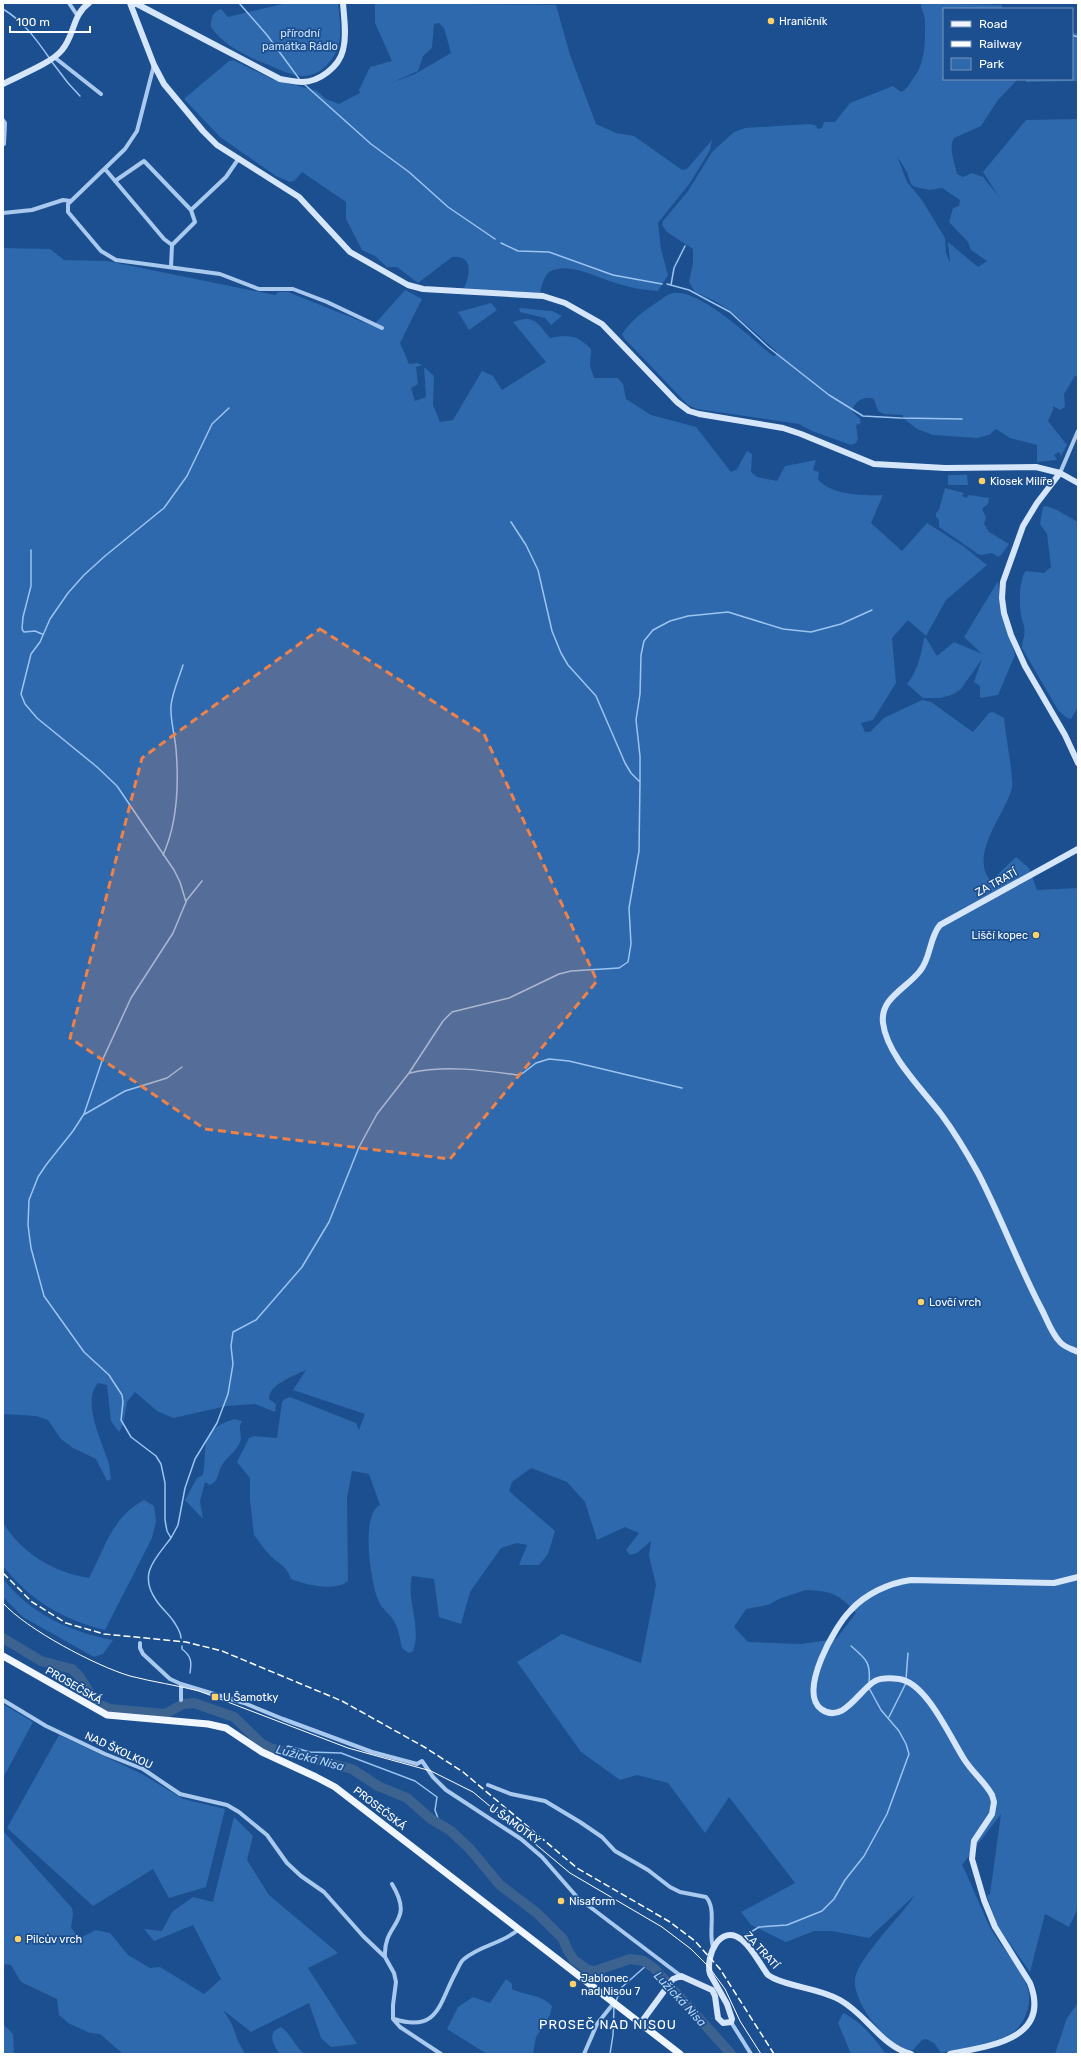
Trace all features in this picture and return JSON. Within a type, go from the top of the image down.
[{"type":"main road","name":"PROSEČSKÁ","points":[[3,1656],[107,1715],[208,1724],[231,1730],[262,1752],[335,1787],[613,2004],[680,2054]]},
{"type":"street","points":[[69,3],[77,15]]},
{"type":"street","points":[[3,84],[54,58],[66,44],[77,15],[82,8],[89,3]]},
{"type":"street","points":[[130,3],[154,65],[164,84],[203,131],[217,145],[300,197],[350,252],[408,285],[428,290],[543,296],[565,302],[602,324],[677,402],[689,411],[710,417],[783,428],[874,464],[953,468],[1036,467],[1060,473],[1078,482]]},
{"type":"street","points":[[135,3],[280,79],[300,82],[316,79],[324,74],[341,56],[345,37],[343,3]]},
{"type":"street","points":[[54,58],[101,94]]},
{"type":"street","points":[[154,65],[137,131],[125,149],[68,204],[68,212],[101,251],[116,260],[220,274],[259,289],[293,289],[326,302],[382,328]]},
{"type":"street","points":[[3,120],[6,123],[4,144]]},
{"type":"street","points":[[191,210],[226,177],[239,158]]},
{"type":"street","points":[[114,181],[144,161],[191,210],[196,222],[172,244],[171,267]]},
{"type":"street","points":[[105,169],[164,239],[172,244]]},
{"type":"street","points":[[3,213],[32,210],[63,200],[71,201]]},
{"type":"street","points":[[1078,431],[1060,473],[1037,502],[1023,526],[1003,582],[1002,598],[1009,630],[1025,666],[1065,735],[1078,763]]},
{"type":"street","name":"ZA TRATÍ","points":[[1078,849],[1069,856],[1002,890],[940,925],[936,930],[928,957],[920,971],[908,984],[888,1000],[884,1007],[883,1024],[886,1035],[911,1077],[940,1114],[969,1158],[993,1203],[1020,1268],[1058,1340],[1078,1352]]},
{"type":"street","points":[[950,2054],[1005,2042],[1014,2037],[1028,2025],[1033,2013],[1034,1999],[1026,1976],[1001,1937],[989,1913],[972,1860],[974,1841],[992,1814],[994,1802],[990,1792],[965,1760],[939,1715],[918,1689],[900,1679],[885,1678],[874,1681],[843,1711],[830,1713],[820,1708],[814,1697],[813,1687],[815,1675],[840,1622],[850,1610],[862,1601],[893,1584],[911,1580],[1054,1583],[1078,1577]]},
{"type":"street","points":[[140,1643],[140,1648],[143,1654],[170,1679],[181,1684],[181,1700]]},
{"type":"street","name":"U ŠAMOTKY","points":[[181,1684],[244,1703],[372,1752],[417,1764],[422,1761],[433,1777],[446,1790],[521,1839],[542,1856],[577,1897],[681,1976],[712,1990],[715,1996],[718,2018],[727,2024],[731,2022]]},
{"type":"street","name":"NAD ŠKOLKOU","points":[[3,1700],[46,1726],[105,1754],[143,1769],[180,1794],[228,1805],[239,1812],[267,1835],[288,1863],[301,1876],[324,1892],[363,1936],[385,1957],[394,1973],[396,1982],[393,2005],[394,2019]]},
{"type":"street","points":[[488,1785],[511,1794],[545,1801],[602,1837],[615,1851],[648,1870],[670,1887],[680,1892],[706,1898],[711,1908],[710,1936],[713,1946]]},
{"type":"street","points":[[385,1957],[387,1939],[402,1911],[400,1898],[392,1884]]},
{"type":"street","points":[[394,2019],[413,2023],[427,2021],[440,2009],[448,1987],[462,1960],[477,1949],[507,1939],[518,1930]]},
{"type":"street","name":"ZA TRATÍ","points":[[713,1946],[722,1937],[730,1935],[737,1936],[748,1946],[766,1971],[773,1978],[831,1995],[861,2015],[890,2044],[911,2054]]},
{"type":"street","name":"U ŠAMOTKY","points":[[713,1946],[709,1970],[727,2004],[732,2019],[731,2022],[751,2054]]},
{"type":"street","points":[[640,2024],[673,1979],[681,1976]]},
{"type":"street","points":[[584,2054],[597,2024],[613,2004]]},
{"type":"street","points":[[394,2019],[400,2027],[441,2054]]},
{"type":"highlighted area","points":[[320,629],[484,734],[597,981],[450,1159],[205,1129],[70,1038],[142,758]]},
{"type":"green space","name":"přírodní památka Rádlo","points":[[287,3],[338,3],[340,29],[339,44],[336,52],[328,64],[316,73],[301,76],[283,71],[258,61],[222,40],[211,27],[213,16],[221,9],[228,17]]},
{"type":"green space","points":[[375,3],[556,5],[570,55],[596,124],[616,133],[634,136],[682,170],[687,169],[712,140],[710,150],[690,183],[658,223],[661,249],[668,275],[658,291],[629,287],[611,282],[586,272],[561,268],[553,270],[547,274],[540,293],[464,288],[469,272],[467,263],[464,259],[459,257],[452,257],[418,283],[397,267],[387,267],[375,256],[362,250],[346,219],[346,202],[302,172],[294,181],[290,182],[276,176],[220,137],[184,99],[229,61],[233,60],[272,79],[317,91],[326,99],[339,104],[360,93],[359,90],[370,67],[392,61],[375,23]],"holes":[[[439,23],[444,28],[451,53],[415,74],[391,83],[418,71],[423,56],[432,48],[434,24]]]},
{"type":"green space","points":[[921,3],[1002,5],[1002,8],[943,8],[943,80],[1017,80],[998,100],[981,126],[954,138],[952,142],[952,156],[957,174],[963,177],[972,173],[983,177],[999,197],[983,172],[1026,120],[1078,119],[1078,377],[1075,376],[1064,394],[1065,407],[1060,410],[1053,406],[1053,410],[1048,421],[1067,445],[1061,456],[1059,452],[1054,455],[1057,460],[1037,462],[1037,445],[1010,438],[996,429],[989,435],[977,438],[933,435],[917,429],[903,418],[903,415],[884,414],[878,411],[874,399],[871,398],[860,400],[853,408],[852,411],[860,419],[861,423],[856,425],[858,439],[856,443],[851,445],[812,431],[799,424],[697,409],[688,405],[624,338],[622,334],[640,314],[666,296],[671,293],[685,294],[711,307],[773,356],[776,355],[777,352],[730,311],[715,301],[695,292],[689,282],[693,263],[693,249],[667,232],[662,225],[663,221],[688,191],[712,152],[734,132],[745,128],[809,124],[815,125],[818,129],[822,128],[824,122],[835,122],[850,103],[893,86],[901,92],[905,89],[919,70],[923,57],[925,42],[924,17]],"holes":[[[897,156],[907,172],[911,184],[915,187],[930,190],[942,188],[960,200],[959,206],[953,208],[949,222],[968,242],[971,250],[987,261],[978,267],[948,242],[950,263],[946,253],[945,238],[922,200],[907,182]]]},
{"type":"green space","points":[[1073,33],[1078,33],[1078,81],[1026,82],[1026,80],[1073,80]]},
{"type":"green space","points":[[3,248],[50,249],[64,260],[107,261],[275,295],[278,292],[288,292],[373,326],[405,290],[422,299],[400,343],[409,364],[417,363],[422,365],[416,367],[418,384],[411,388],[415,401],[426,397],[424,367],[434,376],[433,405],[440,422],[453,420],[482,371],[493,376],[502,390],[546,362],[513,322],[526,319],[535,321],[550,338],[568,336],[577,338],[586,344],[591,349],[590,366],[594,378],[618,378],[623,384],[626,399],[651,415],[696,427],[731,472],[737,469],[747,451],[752,454],[751,472],[757,477],[777,481],[785,466],[816,460],[813,470],[819,472],[818,479],[823,484],[839,491],[857,495],[883,495],[871,523],[902,551],[927,523],[963,546],[987,565],[946,600],[926,636],[908,620],[892,638],[896,683],[873,720],[861,723],[865,732],[870,732],[884,718],[922,700],[931,702],[973,732],[989,713],[993,712],[1004,718],[1012,775],[1012,788],[986,847],[984,859],[985,871],[991,881],[1016,857],[1029,868],[1037,890],[1078,888],[1078,1908],[1069,1927],[1045,1914],[1030,1972],[998,1927],[987,1896],[990,1894],[1001,1814],[962,1865],[991,1929],[1022,1975],[1028,1989],[1028,2007],[1024,2019],[1017,2029],[1005,2037],[996,2040],[941,2053],[934,2043],[926,2039],[922,2040],[913,2050],[901,2047],[891,2041],[867,2014],[858,1996],[855,1979],[863,1960],[915,1895],[869,1938],[832,1931],[814,1931],[786,1942],[751,1925],[741,1912],[795,1883],[729,1797],[705,1833],[668,1783],[637,1775],[620,1780],[581,1752],[517,1662],[562,1634],[641,1663],[656,1585],[649,1556],[651,1541],[637,1553],[630,1555],[626,1550],[639,1533],[625,1527],[597,1540],[585,1502],[567,1482],[531,1468],[512,1482],[509,1491],[555,1531],[548,1554],[539,1565],[519,1565],[527,1545],[517,1543],[501,1548],[470,1592],[461,1624],[439,1617],[434,1579],[412,1576],[411,1594],[416,1633],[413,1651],[409,1653],[402,1648],[396,1624],[383,1608],[377,1597],[372,1576],[369,1548],[370,1521],[374,1511],[380,1505],[369,1474],[352,1471],[347,1498],[348,1581],[328,1587],[312,1585],[291,1579],[287,1570],[271,1557],[254,1535],[250,1500],[250,1478],[237,1462],[249,1438],[254,1436],[277,1438],[282,1402],[290,1397],[356,1423],[359,1430],[365,1414],[293,1390],[306,1370],[283,1381],[273,1389],[269,1399],[276,1404],[275,1412],[255,1404],[227,1406],[173,1418],[157,1411],[135,1392],[127,1402],[123,1424],[119,1432],[111,1421],[107,1385],[98,1383],[93,1391],[92,1412],[109,1464],[111,1479],[107,1481],[96,1459],[73,1448],[61,1439],[48,1420],[36,1416],[3,1414]],"holes":[[[806,1590],[822,1591],[834,1594],[844,1601],[856,1613],[836,1639],[801,1644],[748,1642],[734,1627],[746,1609],[768,1605],[781,1598]]]},
{"type":"green space","points":[[491,303],[497,310],[469,330],[458,312]]},
{"type":"green space","points":[[519,308],[552,311],[562,316],[551,325],[545,318],[520,312]]},
{"type":"green space","points":[[948,475],[967,475],[968,485],[948,485]]},
{"type":"green space","points":[[945,488],[964,493],[962,496],[966,498],[969,495],[989,498],[988,504],[982,509],[986,517],[984,524],[989,532],[1009,544],[1001,555],[998,557],[992,553],[982,555],[978,554],[939,527],[939,520],[936,517],[936,513],[939,510]]},
{"type":"green space","points":[[1046,506],[1057,510],[1078,522],[1078,707],[1071,719],[1067,718],[1058,710],[1022,648],[1024,624],[1021,616],[1020,599],[1022,579],[1026,571],[1044,573],[1051,567],[1047,534],[1040,524],[1043,507]]},
{"type":"green space","points":[[998,581],[1002,613],[1015,655],[998,695],[980,698],[980,686],[974,682],[982,659],[961,689],[954,694],[941,698],[923,698],[907,684],[916,668],[924,638],[926,638],[937,656],[954,642],[982,654],[964,637]]},
{"type":"green space","points":[[234,1419],[242,1421],[240,1428],[240,1443],[220,1468],[217,1479],[210,1485],[205,1482],[200,1501],[203,1519],[185,1500],[197,1478],[203,1475],[207,1440],[210,1434],[215,1428]]},
{"type":"green space","points":[[144,1500],[154,1506],[156,1521],[152,1538],[105,1630],[75,1621],[48,1607],[24,1589],[3,1566],[3,1523],[20,1544],[40,1560],[63,1571],[89,1578],[110,1534],[117,1524],[133,1507]]},
{"type":"green space","points":[[3,1579],[26,1602],[52,1620],[97,1637],[113,1640],[103,1654],[94,1657],[23,1617],[3,1597]]},
{"type":"green space","points":[[3,1704],[33,1722],[3,1778]]},
{"type":"green space","points":[[59,1735],[142,1774],[183,1799],[225,1809],[206,1887],[169,1898],[153,1869],[93,1906],[7,1828]]},
{"type":"green space","points":[[234,1817],[253,1836],[247,1860],[269,1895],[338,1953],[308,1968],[357,2044],[331,2047],[321,2038],[309,2003],[251,2032],[223,2010],[232,2024],[238,2041],[245,2054],[123,2054],[100,2034],[90,2033],[68,2023],[59,2015],[57,1999],[21,1982],[11,1965],[3,1964],[3,1831],[72,1908],[73,1914],[71,1928],[77,1935],[82,1937],[96,1930],[110,1933],[128,1955],[150,1968],[160,1967],[204,1994],[221,1979],[193,1925],[154,1941],[144,1929],[162,1931],[172,1912],[193,1897],[213,1902]]},
{"type":"green space","points":[[506,1979],[512,1984],[512,1989],[543,1999],[552,2006],[550,2015],[536,2037],[533,2054],[487,2054],[447,2029],[458,2007],[473,1997],[490,2003]]},
{"type":"green space","points":[[1078,2003],[1078,2054],[1055,2054],[1067,2018]]},
{"type":"green space","points":[[843,2013],[850,2016],[861,2025],[886,2054],[851,2054],[838,2023]]},
{"type":"green space","points":[[3,2024],[13,2034],[14,2054],[3,2054]]},
{"type":"green space","points":[[281,2027],[288,2033],[304,2054],[280,2054],[273,2043],[272,2037],[274,2031]]},
{"type":"waterway","points":[[239,3],[267,35],[300,80]]},
{"type":"waterway","points":[[3,9],[23,25],[35,38],[50,59]]},
{"type":"waterway","points":[[1073,35],[1078,37]]},
{"type":"waterway","points":[[52,62],[80,96]]},
{"type":"waterway","points":[[304,84],[371,144],[409,172],[448,207],[495,239]]},
{"type":"waterway","points":[[501,243],[518,251],[549,252],[613,275],[662,284]]},
{"type":"waterway","points":[[671,285],[674,268],[685,246]]},
{"type":"waterway","points":[[667,284],[689,290],[730,312],[768,347],[829,395],[863,416],[962,419]]},
{"type":"waterway","points":[[181,1638],[180,1632],[174,1622],[156,1600],[148,1582],[154,1560],[171,1538],[167,1531],[165,1520],[165,1483],[161,1464],[156,1456],[131,1437],[121,1420],[123,1402],[122,1395],[109,1375],[84,1352],[44,1296],[31,1248],[28,1225],[29,1200],[38,1177],[84,1114],[102,1061],[131,998],[173,933],[186,902],[180,882],[174,870],[117,786],[97,767],[37,718],[25,704],[21,694],[31,654],[40,642],[50,619],[68,593],[84,575],[105,556],[164,508],[187,476],[212,424],[229,408]]},
{"type":"waterway","points":[[171,1538],[178,1525],[185,1488],[195,1459],[217,1423],[228,1394],[233,1364],[231,1346],[233,1332],[256,1320],[302,1267],[329,1222],[359,1147],[377,1114],[409,1073],[443,1021],[452,1012],[509,998],[559,974],[571,971],[619,968],[628,962],[631,944],[629,908],[639,851],[640,782],[631,773],[625,763],[596,696],[568,665],[561,653],[552,631],[538,570],[526,545],[511,522]]},
{"type":"waterway","points":[[31,550],[31,586],[23,617],[22,629],[24,632],[35,631],[42,634]]},
{"type":"waterway","points":[[640,781],[640,756],[636,720],[640,694],[641,655],[644,641],[653,630],[670,621],[688,616],[728,612],[783,629],[811,632],[841,624],[872,610]]},
{"type":"waterway","points":[[163,855],[172,830],[177,790],[177,763],[171,706],[174,691],[183,665]]},
{"type":"waterway","points":[[186,901],[202,881]]},
{"type":"waterway","points":[[410,1073],[437,1069],[464,1069],[517,1075],[523,1073],[536,1063],[549,1059],[569,1061],[682,1088]]},
{"type":"waterway","points":[[85,1114],[125,1091],[167,1078],[182,1067]]},
{"type":"waterway","name":"Lužická Nisa","points":[[3,1638],[41,1661],[72,1669],[79,1676],[95,1701],[110,1709],[165,1714],[183,1704],[194,1703],[234,1717],[261,1743],[270,1748],[352,1769],[378,1786],[407,1798],[431,1819],[451,1831],[470,1849],[500,1885],[537,1913],[563,1939],[574,1960],[588,1970],[595,1971],[630,1959],[644,1961],[655,1969],[731,2054]]},
{"type":"waterway","points":[[182,1646],[182,1649],[190,1659],[190,1673]]},
{"type":"waterway","points":[[851,1646],[864,1658],[868,1665],[869,1683]]},
{"type":"waterway","points":[[906,1679],[908,1653]]},
{"type":"waterway","points":[[889,1717],[906,1683]]},
{"type":"waterway","points":[[743,1937],[759,1927],[787,1925],[822,1911],[834,1899],[845,1880],[864,1856],[887,1814],[909,1754],[906,1744],[899,1731],[881,1710],[869,1688]]},
{"type":"waterway","points":[[283,1751],[288,1746],[310,1752],[341,1753],[415,1781],[437,1797],[435,1810],[440,1824]]},
{"type":"waterway","points":[[616,2001],[622,1987],[648,1964]]},
{"type":"waterway","points":[[610,2054],[613,2035],[614,2007]]},
{"type":"tram line","points":[[3,1603],[28,1624],[62,1646],[116,1671],[130,1676],[199,1691],[348,1748],[431,1771],[473,1792],[570,1873],[662,1927],[691,1949],[709,1967],[725,1989],[740,2021],[761,2054]]},
{"type":"railway","points":[[3,1573],[32,1602],[66,1623],[104,1634],[186,1642],[222,1651],[342,1701],[426,1748],[463,1772],[577,1868],[670,1922],[695,1941],[720,1969],[774,2054]]},
{"type":"place","name":"Hraničník","points":[[771,21]]},
{"type":"place","name":"Kiosek Milíře","points":[[982,481]]},
{"type":"place","name":"Liščí kopec","points":[[1036,935]]},
{"type":"place","name":"Lovčí vrch","points":[[921,1302]]},
{"type":"place","name":"U Šamotky","points":[[215,1697]]},
{"type":"place","name":"Nisaform","points":[[561,1901]]},
{"type":"place","name":"Pilcův vrch","points":[[18,1939]]},
{"type":"place","name":"Jablonec nad Nisou 7","points":[[573,1984]]},
{"type":"district","name":"PROSEČ NAD NISOU","points":[[608,2024]]}]
